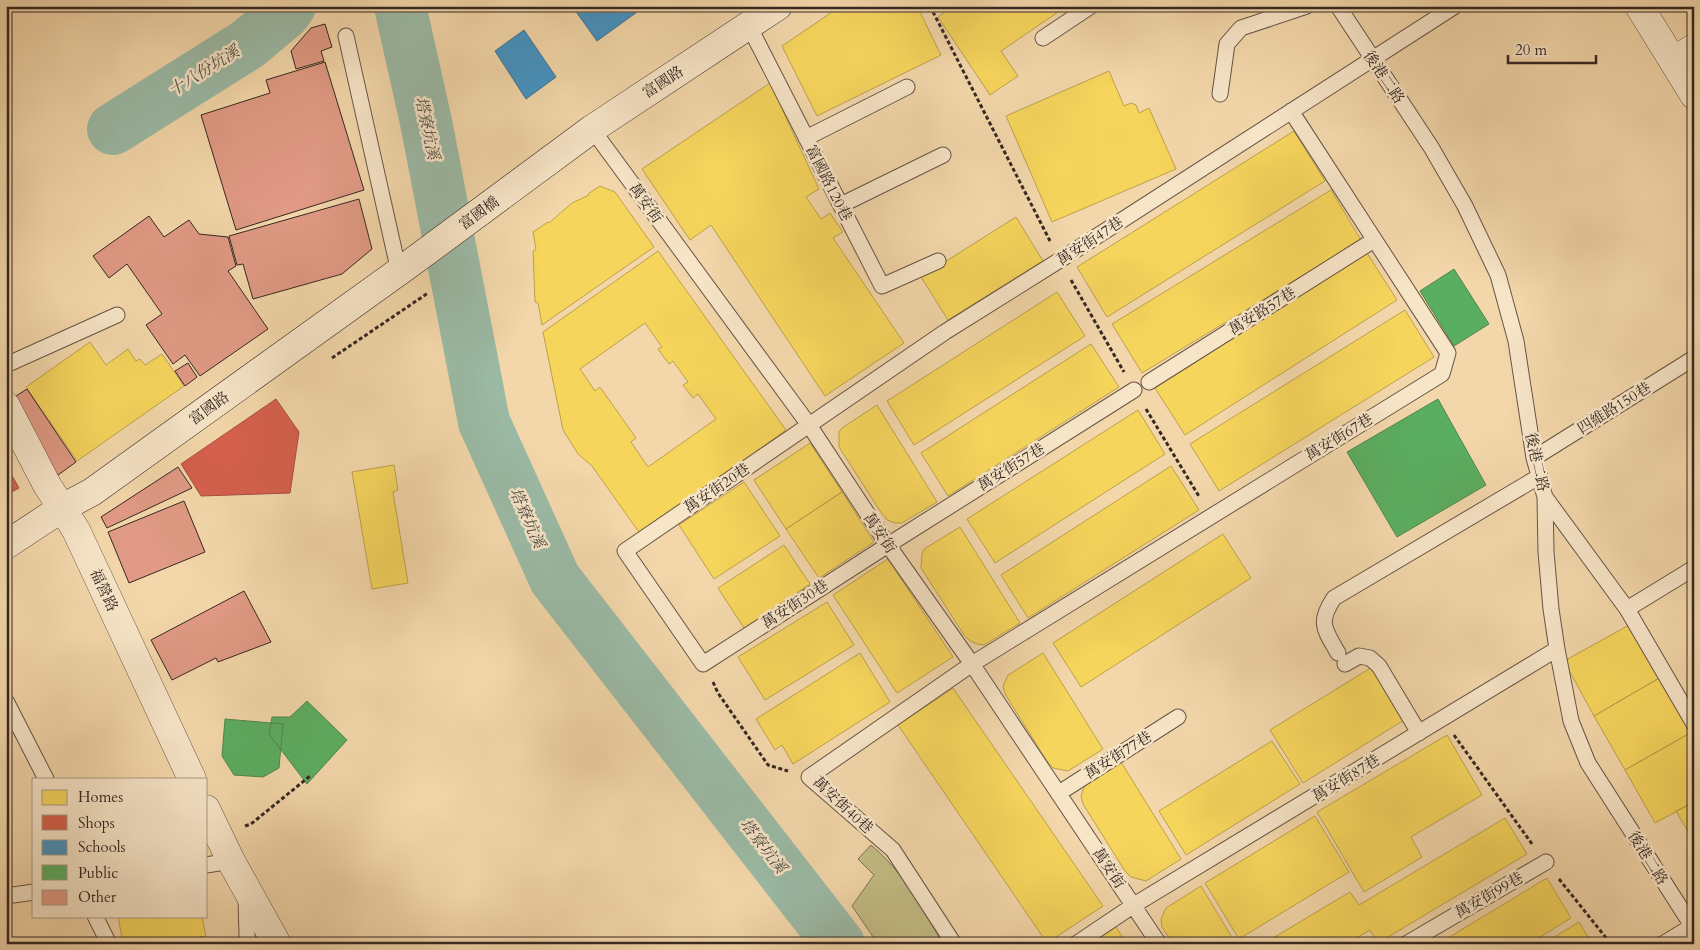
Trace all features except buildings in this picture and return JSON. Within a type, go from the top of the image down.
[{"type":"street","name":"富國路","points":[[550,160],[592,129],[778,6]]},
{"type":"street","points":[[1638,6],[1683,54],[1694,94]]},
{"type":"street","name":"富國橋","points":[[403,268],[550,160]]},
{"type":"street","name":"富國路","points":[[6,545],[62,508],[92,492],[403,268]]},
{"type":"street","name":"福營路","points":[[6,406],[33,461],[76,530],[192,778]]},
{"type":"street","points":[[208,818],[218,863],[245,886],[277,944]]},
{"type":"lane","points":[[1043,38],[1091,6]]},
{"type":"lane","points":[[1220,94],[1227,44],[1241,28],[1306,6]]},
{"type":"lane","name":"後港二路","points":[[1338,6],[1431,147],[1464,206],[1498,276],[1516,341],[1534,458],[1545,496],[1546,552],[1557,649],[1571,721],[1588,762],[1693,927]]},
{"type":"lane","name":"萬安街47巷","points":[[809,425],[945,332],[1455,6]]},
{"type":"lane","name":"富國路120巷","points":[[749,26],[882,286],[938,261]]},
{"type":"lane","points":[[346,36],[403,268]]},
{"type":"lane","points":[[806,138],[908,87]]},
{"type":"lane","name":"萬安街67巷","points":[[972,664],[1442,374],[1448,353],[1291,111]]},
{"type":"lane","name":"萬安街","points":[[592,129],[809,425],[888,545],[972,664],[1159,944]]},
{"type":"lane","points":[[841,205],[943,155]]},
{"type":"lane","name":"萬安路57巷","points":[[1149,382],[1374,240]]},
{"type":"lane","points":[[6,365],[118,315]]},
{"type":"lane","name":"四維路150巷","points":[[1534,458],[1694,358]]},
{"type":"lane","name":"萬安街57巷","points":[[888,545],[1134,390]]},
{"type":"lane","name":"萬安街20巷","points":[[703,664],[625,551],[809,425]]},
{"type":"lane","points":[[1419,733],[1379,666],[1370,658],[1359,656],[1342,659],[1324,628],[1326,610],[1334,598],[1540,476]]},
{"type":"lane","points":[[1545,496],[1627,609],[1689,705],[1694,724]]},
{"type":"lane","name":"萬安街30巷","points":[[703,664],[888,545]]},
{"type":"lane","points":[[1627,609],[1694,568]]},
{"type":"lane","name":"萬安街87巷","points":[[1076,944],[1134,905],[1557,649]]},
{"type":"lane","name":"萬安街40巷","points":[[954,944],[893,850],[809,777],[972,664]]},
{"type":"lane","points":[[6,701],[45,778]]},
{"type":"lane","name":"萬安街77巷","points":[[1058,793],[1178,717]]},
{"type":"lane","name":"萬安街99巷","points":[[1406,944],[1546,862]]},
{"type":"lane","points":[[245,886],[249,944]]},
{"type":"lane","points":[[6,896],[32,892]]},
{"type":"lane","points":[[96,918],[109,944]]},
{"type":"lane","points":[[1663,944],[1693,927]]},
{"type":"path","points":[[930,6],[1060,260]]},
{"type":"path","points":[[703,664],[718,693],[768,766],[809,777]]},
{"type":"path","points":[[1442,718],[1546,862],[1611,944]]},
{"type":"path","points":[[251,824],[310,776]]},
{"type":"shaded area","points":[[871,845],[893,866],[902,878],[943,944],[878,944],[852,906],[874,875],[858,859]]},
{"type":"waterway","name":"十八份坑溪","points":[[113,129],[248,44],[285,13],[290,6]]},
{"type":"waterway","name":"塔寮坑溪","points":[[400,6],[426,122],[484,422],[555,579],[839,944]]}]
